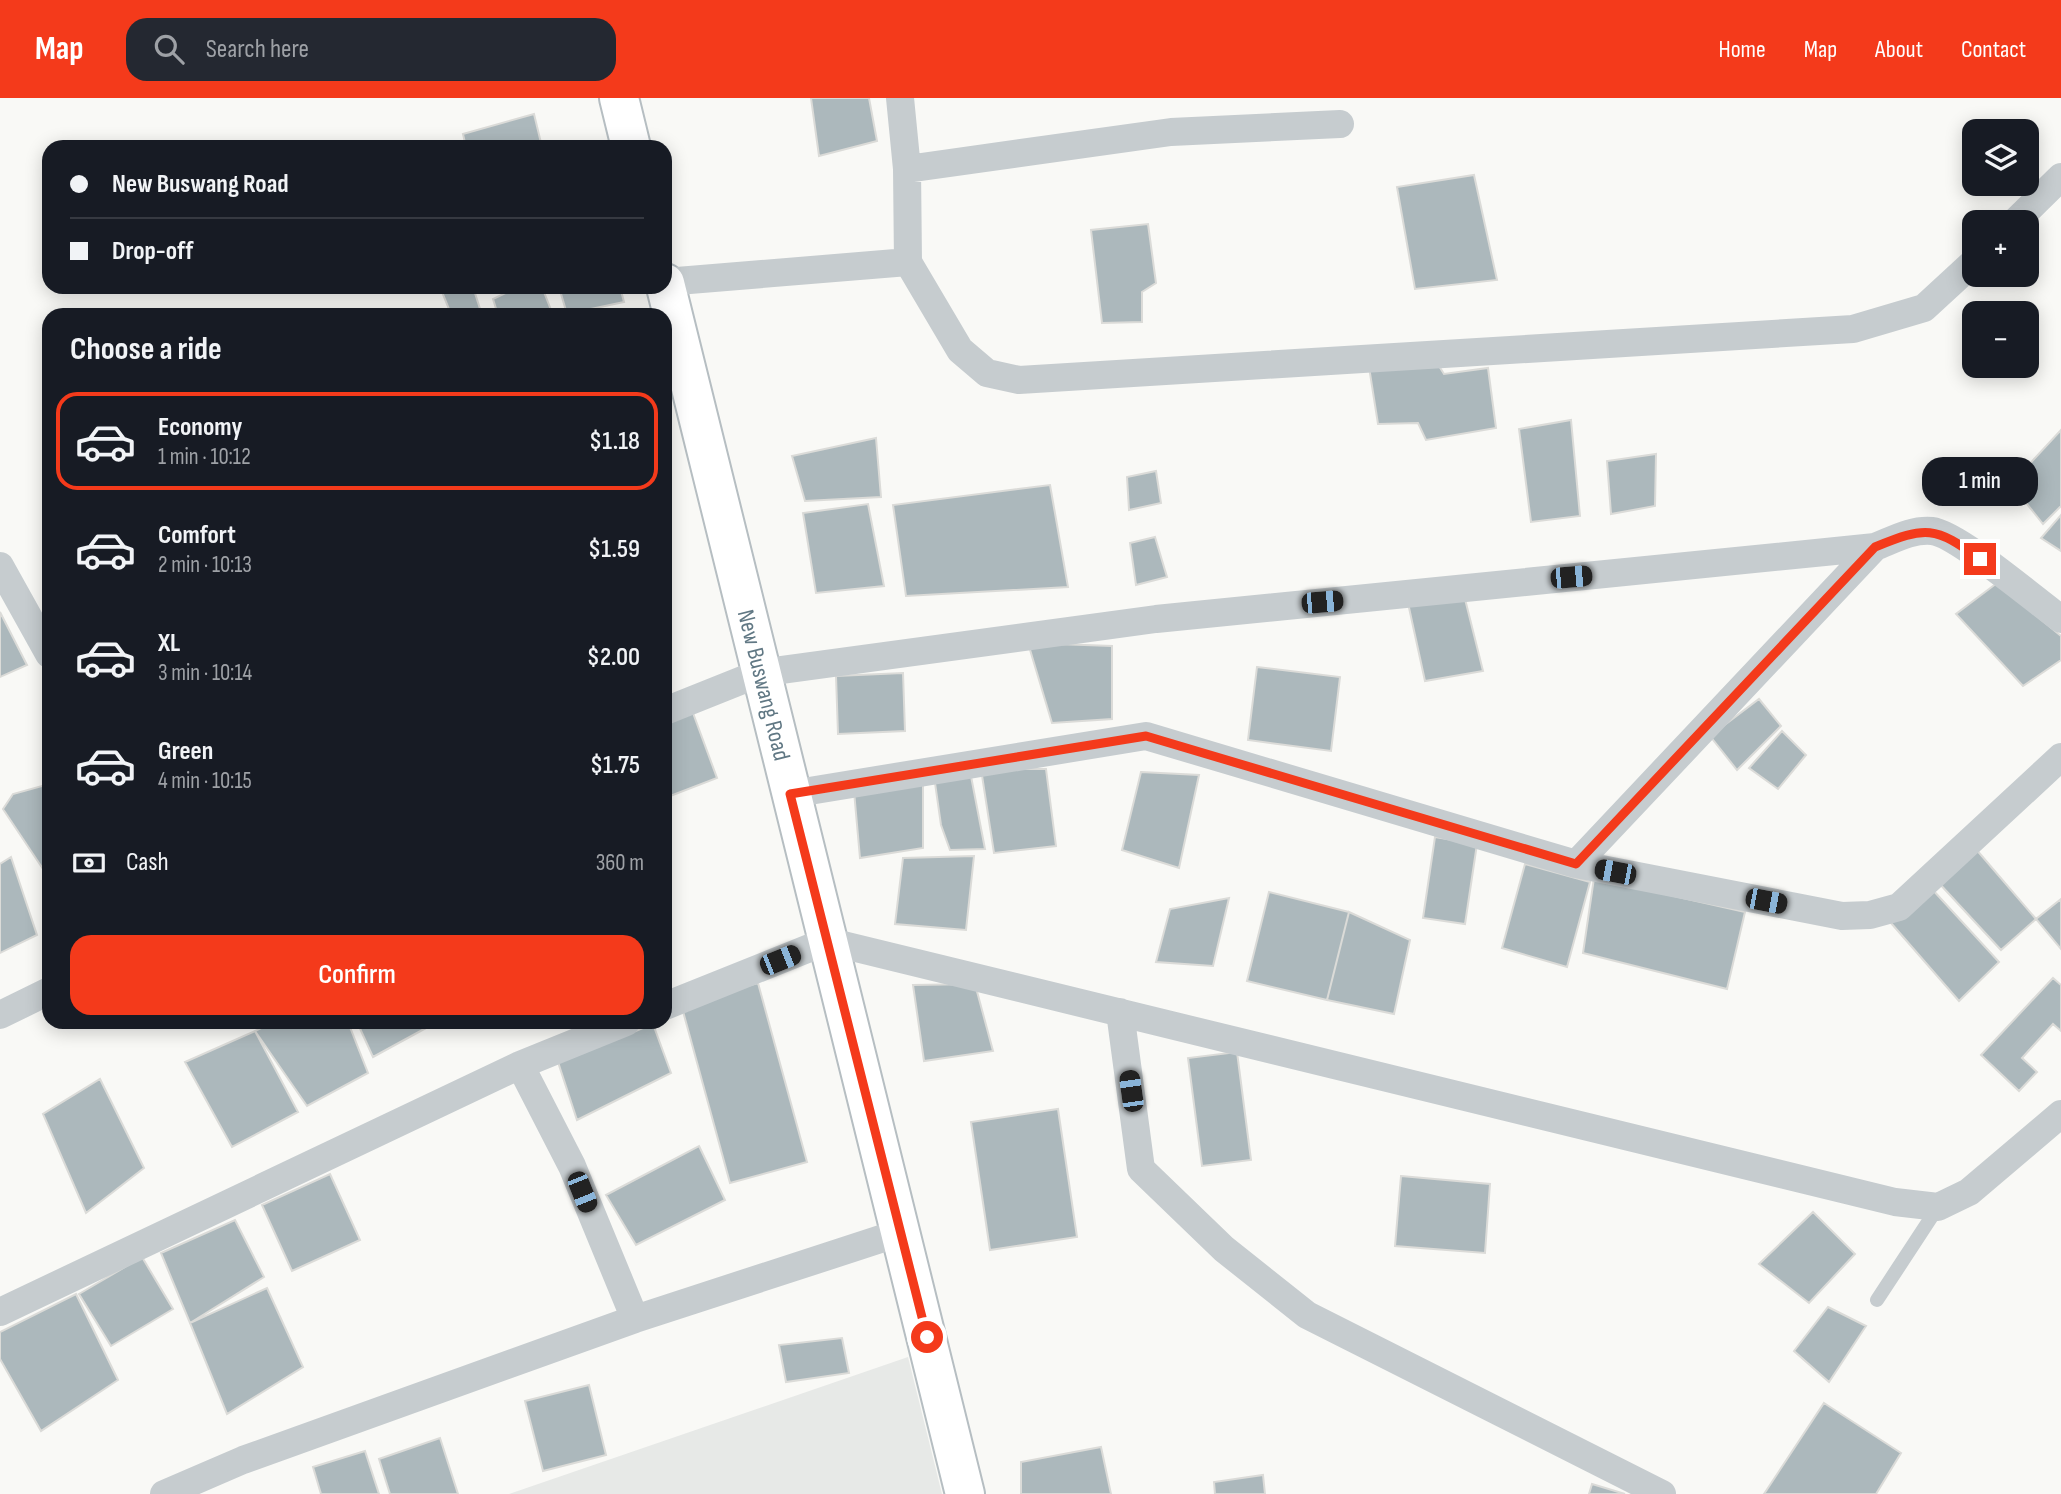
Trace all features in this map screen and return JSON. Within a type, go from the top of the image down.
[{"type":"street","points":[[619,98],[629,140]]},
{"type":"street","points":[[900,98],[907,169],[908,262],[960,350],[987,373],[1018,380],[1853,328],[1924,308],[1962,273]]},
{"type":"street","points":[[907,169],[1171,132],[1340,124]]},
{"type":"street","points":[[2027,210],[2061,177]]},
{"type":"street","points":[[672,282],[908,262]]},
{"type":"street","name":"New Buswang Road","points":[[672,343],[676,377],[761,673],[965,1494]]},
{"type":"street","points":[[672,708],[761,673],[1156,618],[1875,547],[1909,533],[1934,531],[1960,544],[2061,619]]},
{"type":"street","points":[[1576,864],[1875,547]]},
{"type":"street","points":[[0,566],[42,641]]},
{"type":"street","points":[[790,794],[1146,736],[1576,864],[1842,916],[1870,915],[1899,907],[2061,757]]},
{"type":"street","points":[[672,1003],[827,941],[1895,1202],[1938,1208],[1969,1192],[2061,1114]]},
{"type":"street","points":[[0,1015],[42,994]]},
{"type":"street","points":[[1120,1012],[1141,1169],[1224,1250],[1307,1315],[1662,1494]]},
{"type":"street","points":[[0,1312],[520,1065],[609,1029]]},
{"type":"street","points":[[520,1065],[572,1166],[635,1320]]},
{"type":"street","points":[[164,1494],[243,1460],[635,1320],[902,1232]]},
{"type":"lane","points":[[1877,1300],[1938,1208]]},
{"type":"shaded area","points":[[908,1357],[942,1494],[509,1494]]},
{"type":"building","points":[[811,98],[869,98],[877,141],[819,156]]},
{"type":"building","points":[[534,114],[540,140],[464,140],[463,134]]},
{"type":"building","points":[[1474,175],[1497,280],[1415,289],[1397,187]]},
{"type":"building","points":[[1148,224],[1156,283],[1142,292],[1142,322],[1102,323],[1091,230]]},
{"type":"building","points":[[443,294],[475,294],[480,308],[449,308]]},
{"type":"building","points":[[503,294],[545,294],[550,308],[496,308],[493,299]]},
{"type":"building","points":[[561,294],[622,294],[624,302],[596,308],[565,308]]},
{"type":"building","points":[[1439,366],[1444,374],[1488,368],[1496,428],[1426,440],[1418,423],[1378,424],[1369,367]]},
{"type":"building","points":[[1571,420],[1580,516],[1531,522],[1519,429]]},
{"type":"building","points":[[2061,430],[2061,506],[2043,524],[2011,484]]},
{"type":"building","points":[[876,438],[881,497],[805,501],[792,456]]},
{"type":"building","points":[[1656,454],[1655,506],[1611,514],[1607,461]]},
{"type":"building","points":[[1156,471],[1161,503],[1129,510],[1127,477]]},
{"type":"building","points":[[1050,485],[1068,587],[906,596],[893,505]]},
{"type":"building","points":[[868,504],[884,586],[816,593],[803,513]]},
{"type":"building","points":[[2061,515],[2061,551],[2041,538]]},
{"type":"building","points":[[1155,537],[1167,577],[1136,585],[1130,543]]},
{"type":"building","points":[[1997,583],[2061,636],[2061,660],[2023,686],[1956,614]]},
{"type":"building","points":[[1464,595],[1483,671],[1425,681],[1408,603]]},
{"type":"building","points":[[0,612],[27,665],[0,677]]},
{"type":"building","points":[[1028,643],[1112,646],[1112,719],[1052,723]]},
{"type":"building","points":[[1257,667],[1340,677],[1331,751],[1248,740]]},
{"type":"building","points":[[903,673],[905,731],[838,734],[836,676]]},
{"type":"building","points":[[1759,699],[1781,726],[1737,770],[1710,736]]},
{"type":"building","points":[[693,713],[717,778],[672,795],[672,721]]},
{"type":"building","points":[[1782,731],[1806,755],[1778,789],[1749,768]]},
{"type":"building","points":[[981,769],[1046,769],[1056,846],[994,853]]},
{"type":"building","points":[[970,771],[985,849],[950,850],[941,825],[935,783]]},
{"type":"building","points":[[1141,772],[1199,775],[1179,868],[1122,850]]},
{"type":"building","points":[[923,778],[923,848],[860,858],[854,791]]},
{"type":"building","points":[[42,786],[42,868],[3,809],[13,794]]},
{"type":"building","points":[[1435,837],[1477,844],[1465,924],[1423,918]]},
{"type":"building","points":[[1975,848],[2036,919],[2001,950],[1937,881]]},
{"type":"building","points":[[974,856],[966,930],[895,924],[903,858]]},
{"type":"building","points":[[11,857],[37,935],[0,953],[0,864]]},
{"type":"building","points":[[1525,864],[1590,882],[1567,967],[1502,948]]},
{"type":"building","points":[[1594,878],[1745,912],[1727,989],[1583,953]]},
{"type":"building","points":[[1931,888],[1999,962],[1959,1001],[1891,923]]},
{"type":"building","points":[[1269,892],[1349,912],[1327,1000],[1247,981]]},
{"type":"building","points":[[1229,898],[1213,966],[1156,962],[1170,909]]},
{"type":"building","points":[[2061,899],[2061,949],[2036,919]]},
{"type":"building","points":[[1349,912],[1410,940],[1394,1014],[1327,1000]]},
{"type":"building","points":[[2053,978],[2061,985],[2061,1031],[2053,1024],[2022,1058],[2037,1072],[2019,1091],[1981,1055]]},
{"type":"building","points":[[758,983],[807,1162],[730,1183],[681,1004]]},
{"type":"building","points":[[975,984],[993,1051],[924,1061],[913,985]]},
{"type":"building","points":[[351,1029],[368,1073],[307,1106],[255,1031]]},
{"type":"building","points":[[360,1029],[424,1029],[373,1057]]},
{"type":"building","points":[[640,1029],[655,1029],[671,1073],[577,1120],[558,1062]]},
{"type":"building","points":[[255,1031],[298,1112],[232,1147],[185,1062]]},
{"type":"building","points":[[1237,1052],[1251,1160],[1202,1166],[1188,1058]]},
{"type":"building","points":[[100,1079],[144,1168],[86,1213],[43,1114]]},
{"type":"building","points":[[1058,1109],[1077,1237],[990,1250],[971,1122]]},
{"type":"building","points":[[699,1146],[725,1200],[636,1245],[606,1195]]},
{"type":"building","points":[[330,1174],[360,1240],[292,1271],[262,1205]]},
{"type":"building","points":[[1401,1176],[1490,1184],[1485,1253],[1395,1246]]},
{"type":"building","points":[[1813,1212],[1855,1254],[1809,1303],[1759,1264]]},
{"type":"building","points":[[235,1220],[264,1277],[190,1323],[161,1253]]},
{"type":"building","points":[[142,1257],[173,1309],[111,1346],[79,1294]]},
{"type":"building","points":[[267,1288],[303,1367],[227,1414],[190,1323]]},
{"type":"building","points":[[76,1294],[118,1380],[41,1431],[0,1359],[0,1332]]},
{"type":"building","points":[[1828,1307],[1866,1326],[1829,1382],[1794,1351]]},
{"type":"building","points":[[842,1338],[849,1373],[786,1382],[779,1345]]},
{"type":"building","points":[[589,1385],[606,1455],[543,1471],[525,1401]]},
{"type":"building","points":[[1824,1403],[1901,1453],[1876,1494],[1764,1494]]},
{"type":"building","points":[[440,1438],[458,1494],[390,1494],[379,1459]]},
{"type":"building","points":[[1101,1447],[1111,1494],[1021,1494],[1021,1462]]},
{"type":"building","points":[[365,1451],[379,1494],[321,1494],[313,1467]]},
{"type":"building","points":[[1263,1475],[1265,1494],[1215,1494],[1214,1482]]},
{"type":"building","points":[[1592,1484],[1625,1494],[1589,1494]]},
{"type":"route","points":[[927,1337],[790,794],[1146,736],[1576,864],[1875,547],[1909,533],[1934,531],[1960,544],[1980,559]]}]
